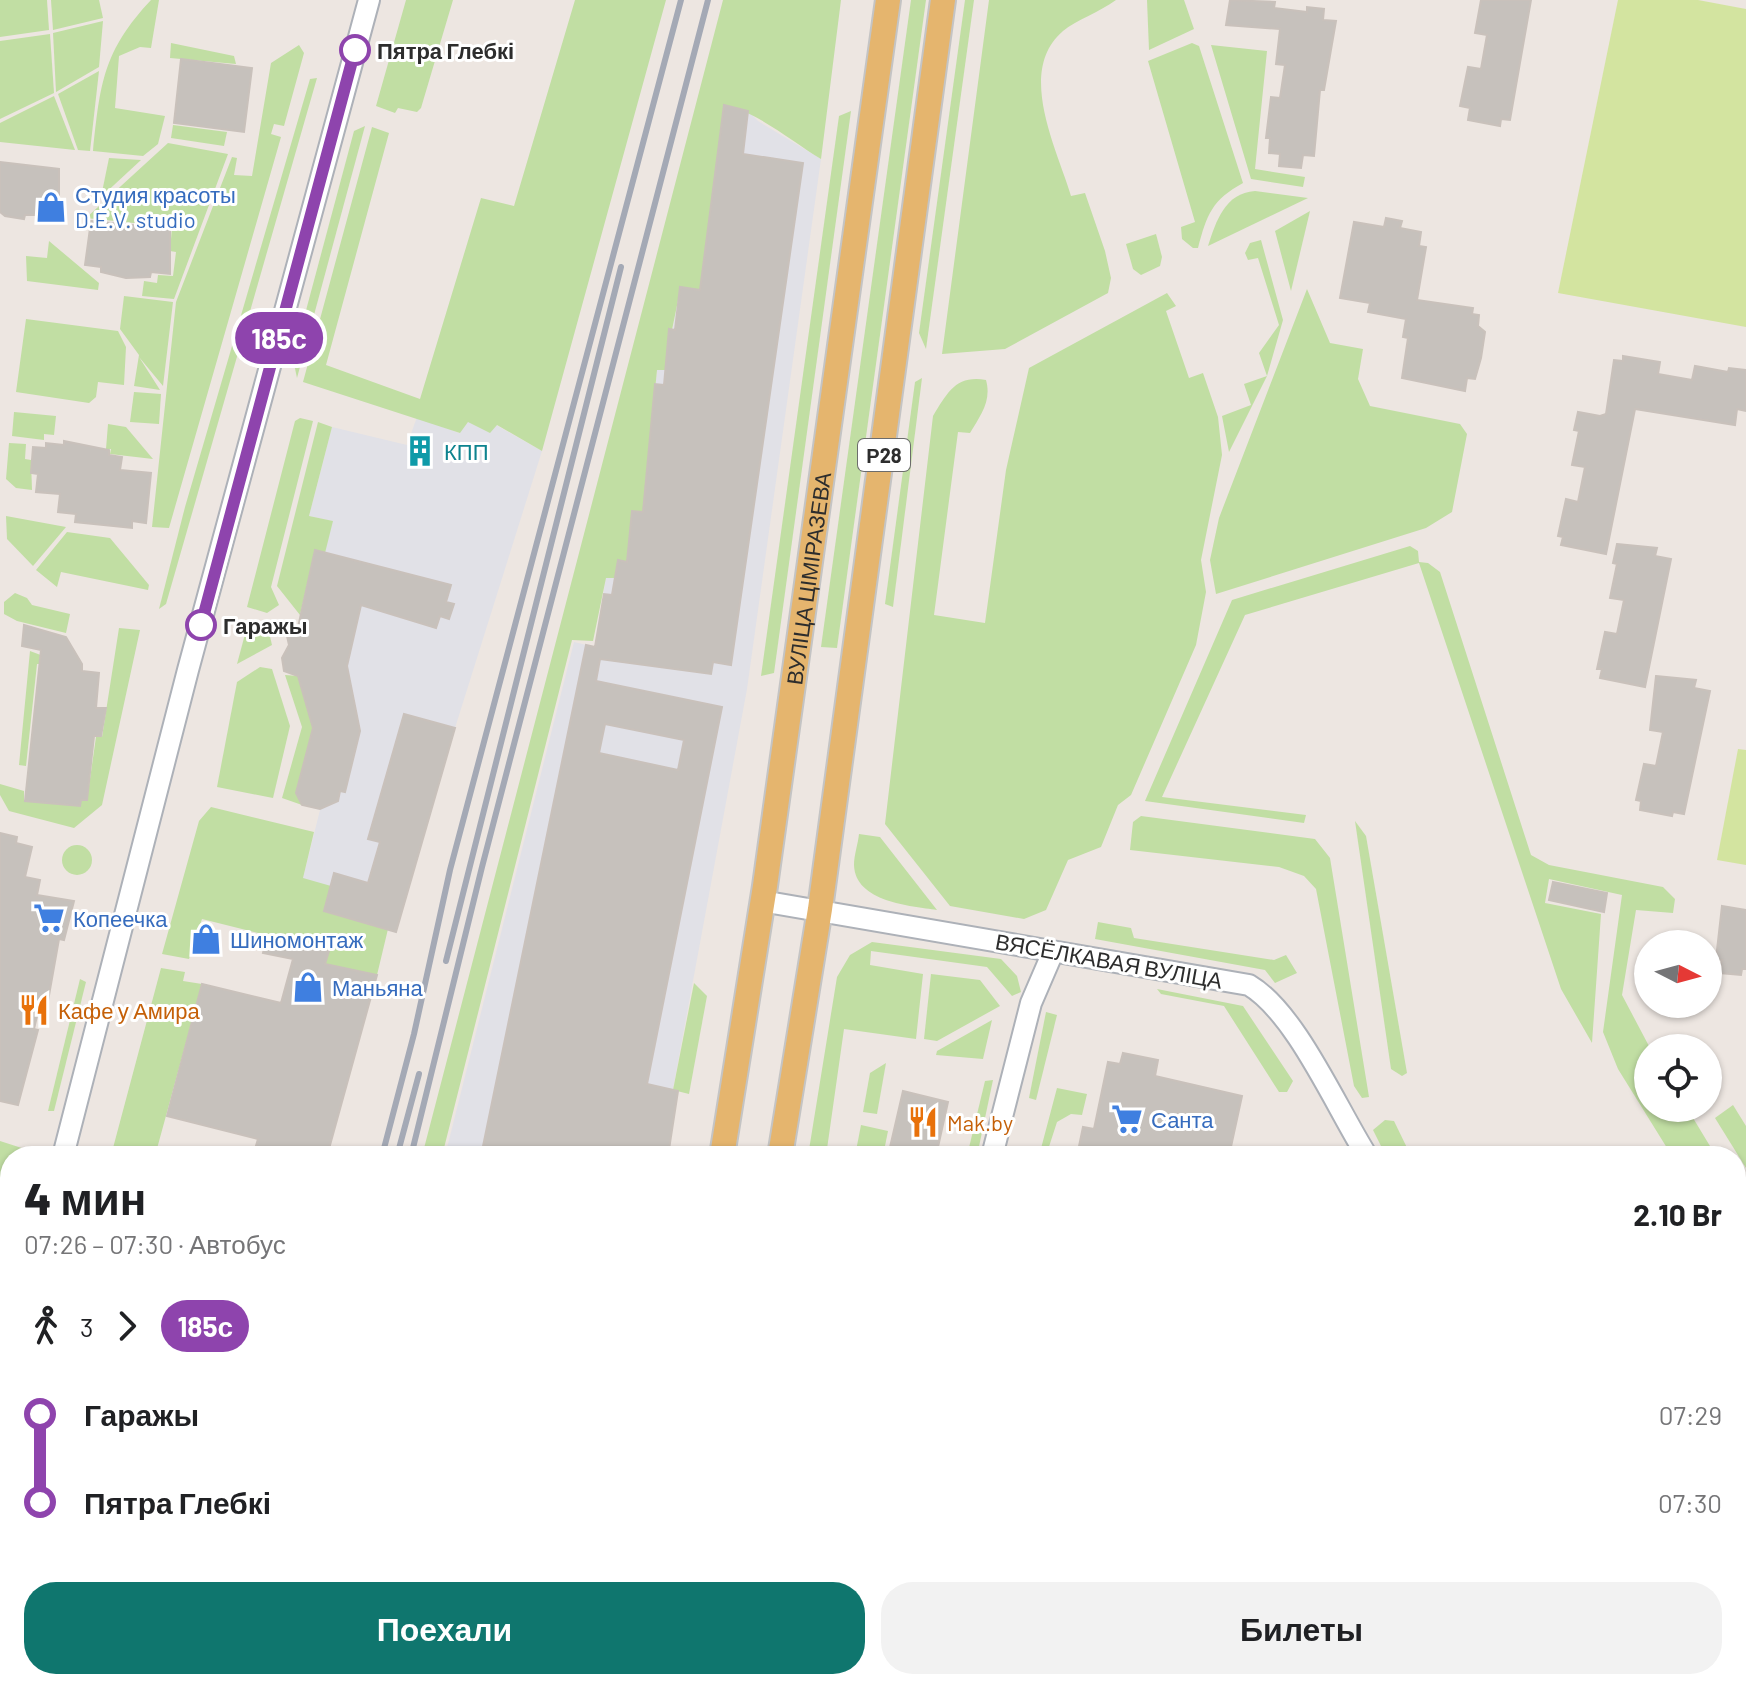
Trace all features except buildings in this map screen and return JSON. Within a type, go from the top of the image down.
[{"type":"main road","name":"ВУЛІЦА ЦІМІРАЗЕВА","points":[[724,1146],[762,901],[888,0]]},
{"type":"main road","name":"Р28","points":[[782,1146],[820,909],[943,0]]},
{"type":"street","points":[[66,1146],[194,647],[369,0]]},
{"type":"street","name":"ВЯСЁЛКАВАЯ ВУЛІЦА","points":[[762,901],[1241,982],[1268,996],[1290,1026],[1361,1146]]},
{"type":"street","points":[[995,1146],[1031,1003],[1053,952]]},
{"type":"shaded area","points":[[724,105],[748,111],[758,121],[821,159],[747,689],[673,1089],[678,1091],[670,1146],[448,1146],[574,642],[595,647],[606,577],[618,560],[627,561],[632,511],[643,511],[657,370],[666,369],[680,287],[700,289]]},
{"type":"shaded area","points":[[417,417],[459,433],[468,422],[496,425],[542,451],[455,728],[396,932],[324,911],[303,878],[320,810],[302,805],[313,728],[298,676],[284,671],[282,658],[289,645],[287,636],[297,632],[315,550],[324,552],[332,521],[309,516],[332,427],[407,445]]},
{"type":"green space","points":[[0,0],[47,0],[49,30],[0,37]]},
{"type":"green space","points":[[51,0],[99,0],[103,18],[53,30]]},
{"type":"green space","points":[[151,0],[159,0],[151,48],[140,47],[119,56],[115,108],[165,116],[158,144],[143,156],[93,151],[98,106],[113,53],[135,18]]},
{"type":"green space","points":[[406,0],[453,0],[421,108],[417,112],[398,108],[395,113],[376,106]]},
{"type":"green space","points":[[575,0],[666,0],[542,451],[497,425],[490,433],[468,422],[460,433],[303,382],[372,127],[389,133],[326,365],[420,399],[481,198],[514,206]]},
{"type":"green space","points":[[723,0],[841,0],[821,159],[748,113],[724,105],[700,290],[680,288],[666,370],[657,370],[643,512],[632,511],[627,562],[618,560],[615,578],[606,578],[593,641],[572,640],[445,1146],[425,1146]]},
{"type":"green space","points":[[911,0],[926,0],[837,648],[821,647]]},
{"type":"green space","points":[[965,0],[974,0],[926,349],[919,333]]},
{"type":"green space","points":[[989,0],[1116,0],[1063,31],[1049,48],[1042,67],[1041,88],[1050,134],[1071,196],[1085,193],[1111,278],[1108,293],[1005,349],[942,354]]},
{"type":"green space","points":[[1147,0],[1184,0],[1194,29],[1149,50]]},
{"type":"green space","points":[[1618,0],[1698,0],[1746,9],[1746,327],[1558,293]]},
{"type":"green space","points":[[103,21],[99,67],[56,92],[53,33]]},
{"type":"green space","points":[[50,34],[54,93],[0,119],[0,41]]},
{"type":"green space","points":[[171,43],[234,56],[236,64],[170,58]]},
{"type":"green space","points":[[1192,43],[1199,46],[1243,183],[1212,209],[1198,248],[1193,248],[1182,239],[1181,227],[1195,222],[1148,61]]},
{"type":"green space","points":[[299,45],[304,53],[284,126],[274,124],[271,134],[281,137],[169,528],[152,527],[176,302],[232,157],[237,158],[234,175],[252,176],[271,63]]},
{"type":"green space","points":[[1211,45],[1267,51],[1255,169],[1305,177],[1303,187],[1251,179]]},
{"type":"green space","points":[[99,71],[90,151],[78,150],[58,94]]},
{"type":"green space","points":[[317,78],[166,604],[159,609],[185,507],[310,79]]},
{"type":"green space","points":[[54,96],[75,150],[0,142],[0,123]]},
{"type":"green space","points":[[851,111],[774,673],[761,676],[839,116]]},
{"type":"green space","points":[[173,125],[227,132],[224,146],[171,138]]},
{"type":"green space","points":[[365,126],[297,378],[293,359],[354,131]]},
{"type":"green space","points":[[168,143],[228,154],[174,299],[142,296],[144,281],[157,283],[158,275],[173,276],[176,252],[170,251],[172,227],[86,218]]},
{"type":"green space","points":[[109,158],[141,160],[101,197]]},
{"type":"green space","points":[[1255,191],[1308,198],[1208,246],[1223,210],[1236,197]]},
{"type":"green space","points":[[1310,211],[1291,291],[1275,231]]},
{"type":"green space","points":[[1156,234],[1162,257],[1160,266],[1141,275],[1133,269],[1126,244]]},
{"type":"green space","points":[[1261,240],[1283,320],[1267,376],[1259,353],[1279,325],[1258,258],[1248,260],[1245,253],[1250,243]]},
{"type":"green space","points":[[49,241],[99,283],[98,290],[27,281],[26,256],[47,258]]},
{"type":"green space","points":[[1307,289],[1330,343],[1363,349],[1358,379],[1370,406],[1460,424],[1467,434],[1452,512],[1426,528],[1216,594],[1210,560],[1219,518]]},
{"type":"green space","points":[[1167,293],[1176,306],[1166,311],[1189,378],[1203,373],[1218,417],[1222,455],[1201,560],[1206,592],[1196,645],[1131,795],[1118,805],[1101,847],[1068,860],[1046,910],[1024,919],[950,906],[885,824],[933,416],[954,387],[967,380],[986,380],[986,402],[981,414],[970,433],[958,432],[934,615],[985,623],[1006,470],[1029,368]]},
{"type":"green space","points":[[124,296],[173,302],[163,386],[139,357],[160,390],[134,386],[139,355],[120,329]]},
{"type":"green space","points":[[26,319],[118,331],[126,347],[124,385],[98,382],[96,397],[89,403],[16,392]]},
{"type":"green space","points":[[1267,376],[1229,452],[1222,416],[1251,405],[1244,384]]},
{"type":"green space","points":[[922,378],[893,607],[885,604],[915,382]]},
{"type":"green space","points":[[134,392],[161,394],[159,424],[130,422]]},
{"type":"green space","points":[[14,412],[56,416],[54,435],[44,434],[44,440],[12,436]]},
{"type":"green space","points":[[300,418],[313,421],[271,587],[279,605],[267,613],[247,607],[295,421]]},
{"type":"green space","points":[[318,422],[332,427],[309,516],[333,521],[325,553],[315,550],[300,615],[277,586]]},
{"type":"green space","points":[[108,424],[126,427],[153,459],[110,454],[111,449],[106,449]]},
{"type":"green space","points":[[9,443],[26,444],[25,459],[31,460],[32,490],[16,488],[6,479]]},
{"type":"green space","points":[[6,516],[66,527],[33,566],[7,539]]},
{"type":"green space","points":[[67,532],[110,538],[149,585],[148,590],[61,572],[57,587],[36,570]]},
{"type":"green space","points":[[1410,546],[1418,551],[1419,562],[1428,563],[1440,572],[1531,855],[1549,865],[1663,887],[1675,899],[1673,913],[1636,910],[1622,995],[1643,1034],[1634,1034],[1634,1095],[1618,1069],[1603,1032],[1622,895],[1549,879],[1545,903],[1601,914],[1592,1043],[1561,989],[1419,563],[1245,615],[1162,797],[1306,815],[1304,823],[1145,801],[1232,600]]},
{"type":"green space","points":[[15,593],[27,598],[32,605],[70,614],[66,633],[17,621],[4,614],[4,602]]},
{"type":"green space","points":[[248,623],[268,628],[272,645],[237,664]]},
{"type":"green space","points":[[119,628],[140,630],[102,805],[74,828],[9,811],[0,795],[0,784],[24,791],[24,800],[80,806],[81,800],[87,800],[96,737],[102,737]]},
{"type":"green space","points":[[30,651],[46,657],[50,664],[37,664],[26,766],[19,765]]},
{"type":"green space","points":[[260,667],[272,669],[290,726],[273,798],[217,787],[237,682]]},
{"type":"green space","points":[[285,675],[298,676],[313,728],[302,805],[282,798],[302,727]]},
{"type":"green space","points":[[1738,749],[1746,750],[1746,865],[1717,860]]},
{"type":"green space","points":[[211,807],[314,832],[303,878],[331,886],[324,911],[388,929],[377,975],[325,964],[329,951],[202,919],[189,959],[162,954],[199,821]]},
{"type":"green space","points":[[1141,816],[1315,839],[1330,858],[1369,1097],[1362,1098],[1354,1086],[1316,889],[1304,876],[1279,867],[1130,850],[1133,822]]},
{"type":"green space","points":[[1355,821],[1366,836],[1407,1073],[1402,1076],[1391,1069]]},
{"type":"green space","points":[[859,834],[880,837],[937,910],[886,900],[864,887],[854,865]]},
{"type":"green space","points":[[77,845],[88,849],[92,860],[88,871],[77,875],[66,871],[62,860],[66,849]]},
{"type":"green space","points":[[1098,922],[1131,928],[1134,938],[1274,960],[1286,955],[1297,973],[1275,983],[1265,970],[1095,939]]},
{"type":"green space","points":[[872,942],[1001,959],[1017,976],[1021,992],[1012,996],[987,967],[871,951],[870,965],[923,974],[916,1039],[844,1029],[827,1146],[810,1146],[837,977],[850,955]]},
{"type":"green space","points":[[161,968],[185,972],[183,981],[202,984],[158,1146],[114,1146]]},
{"type":"green space","points":[[931,974],[980,980],[1000,1006],[937,1041],[924,1039]]},
{"type":"green space","points":[[80,979],[86,982],[54,1111],[48,1111]]},
{"type":"green space","points":[[694,983],[707,996],[689,1094],[673,1090]]},
{"type":"green space","points":[[1157,989],[1243,1006],[1293,1081],[1287,1092],[1279,1092],[1224,1006],[1161,994]]},
{"type":"green space","points":[[1046,1012],[1057,1015],[1036,1100],[1029,1098]]},
{"type":"green space","points":[[992,1020],[983,1059],[936,1055],[937,1051]]},
{"type":"green space","points":[[886,1063],[877,1114],[863,1112],[870,1073]]},
{"type":"green space","points":[[993,1080],[979,1146],[969,1146],[985,1081]]},
{"type":"green space","points":[[1057,1088],[1087,1094],[1082,1115],[1071,1114],[1057,1122],[1049,1146],[1042,1146]]},
{"type":"green space","points":[[1733,1105],[1746,1126],[1746,1146],[1732,1146],[1717,1122],[1722,1122],[1722,1113]]},
{"type":"green space","points":[[1385,1120],[1394,1121],[1406,1146],[1381,1146],[1373,1130]]},
{"type":"green space","points":[[1651,1122],[1695,1122],[1710,1146],[1666,1146]]},
{"type":"green space","points":[[861,1125],[888,1131],[885,1146],[857,1146]]},
{"type":"railway","points":[[385,1146],[414,1034],[450,870],[681,0]]},
{"type":"railway","points":[[413,1146],[482,867],[708,0]]},
{"type":"railway","points":[[446,961],[621,267]]},
{"type":"railway","points":[[400,1146],[419,1074]]},
{"type":"bus line","name":"185с","points":[[201,625],[355,50]]},
{"type":"place","name":"Пятра Глебкі","points":[[355,50]]},
{"type":"place","name":"Студия красоты D.E.V. studio","points":[[51,207]]},
{"type":"place","name":"КПП","points":[[420,451]]},
{"type":"place","name":"Гаражы","points":[[201,625]]},
{"type":"place","name":"Копеечка","points":[[49,918]]},
{"type":"place","name":"Шиномонтаж","points":[[206,939]]},
{"type":"place","name":"Маньяна","points":[[308,987]]},
{"type":"place","name":"Кафе у Амира","points":[[34,1010]]},
{"type":"place","name":"Санта","points":[[1127,1119]]},
{"type":"place","name":"Mak.by","points":[[923,1122]]}]
